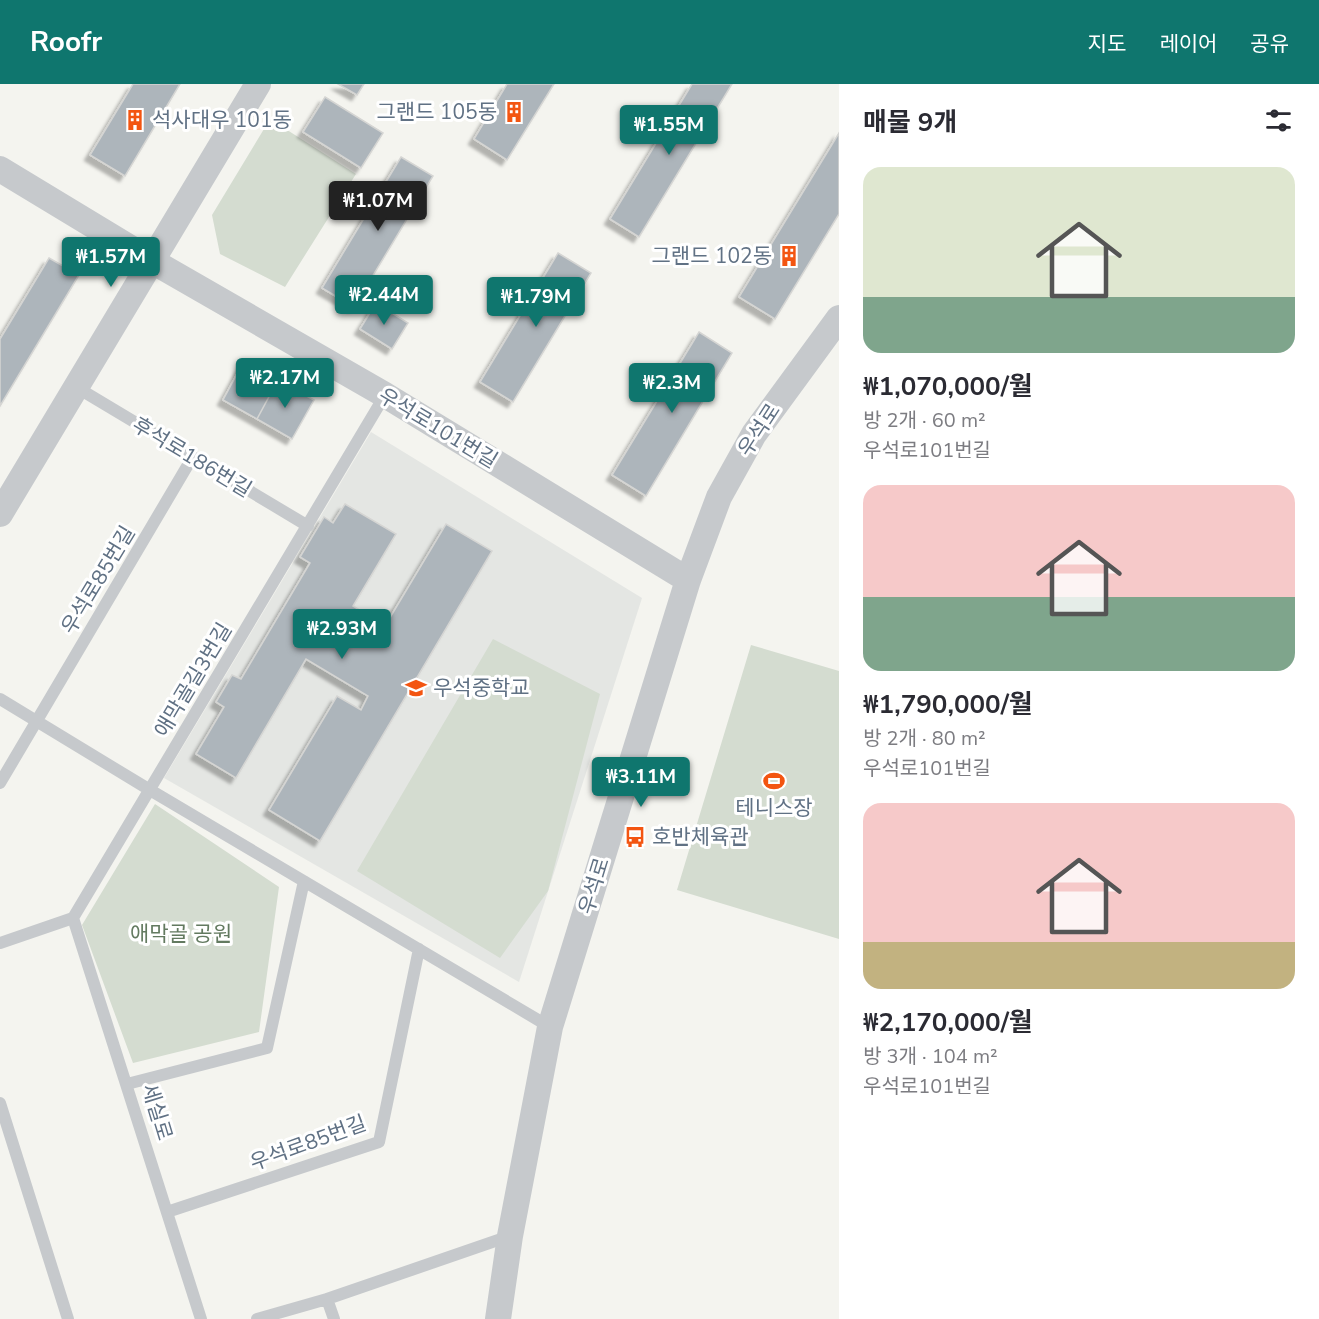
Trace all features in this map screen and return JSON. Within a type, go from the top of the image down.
[{"type":"street","points":[[0,514],[258,84]]},
{"type":"street","name":"우석로101번길","points":[[0,169],[152,261],[385,395],[688,580]]},
{"type":"street","name":"우석로","points":[[498,1319],[510,1236],[550,1027],[688,580],[719,497],[754,434],[839,318]]},
{"type":"lane","name":"후석로186번길","points":[[76,387],[308,526]]},
{"type":"lane","name":"애막골길3번길","points":[[73,918],[385,395]]},
{"type":"lane","name":"우석로85번길","points":[[0,783],[192,458]]},
{"type":"lane","points":[[0,699],[550,1027]]},
{"type":"lane","points":[[127,1084],[267,1048],[304,881]]},
{"type":"lane","points":[[0,943],[73,918]]},
{"type":"lane","name":"세실로","points":[[73,918],[201,1319]]},
{"type":"lane","name":"우석로85번길","points":[[167,1212],[379,1143],[418,949]]},
{"type":"lane","points":[[0,1103],[68,1319]]},
{"type":"lane","points":[[256,1319],[327,1299],[510,1236]]},
{"type":"lane","points":[[327,1299],[334,1319]]},
{"type":"shaded area","name":"우석중학교","points":[[371,432],[642,598],[519,982],[164,778]]},
{"type":"green space","points":[[270,119],[356,174],[285,287],[220,254],[212,215]]},
{"type":"green space","points":[[493,639],[600,694],[548,891],[500,958],[357,871]]},
{"type":"green space","name":"테니스장","points":[[751,645],[839,671],[839,939],[677,890]]},
{"type":"green space","name":"애막골 공원","points":[[155,804],[279,887],[259,1032],[133,1063],[82,925]]},
{"type":"building","name":"석사대우 101동","points":[[133,84],[180,84],[125,176],[90,155]]},
{"type":"building","points":[[338,84],[364,84],[357,95]]},
{"type":"building","name":"그랜드 105동","points":[[507,84],[554,84],[507,160],[474,139]]},
{"type":"building","points":[[692,84],[732,84],[639,237],[610,219]]},
{"type":"building","points":[[325,97],[383,133],[361,168],[303,132]]},
{"type":"building","name":"그랜드 102동","points":[[839,133],[839,214],[775,319],[739,297]]},
{"type":"building","points":[[401,157],[433,176],[354,307],[322,288]]},
{"type":"building","points":[[558,253],[591,273],[513,402],[480,382]]},
{"type":"building","points":[[49,258],[79,275],[0,406],[0,339]]},
{"type":"building","points":[[376,303],[408,323],[392,349],[360,329]]},
{"type":"building","points":[[699,332],[732,353],[646,496],[612,475]]},
{"type":"building","points":[[244,361],[278,380],[257,419],[223,400]]},
{"type":"building","points":[[278,380],[314,400],[292,439],[257,419]]},
{"type":"building","points":[[345,504],[396,534],[353,606],[385,626],[446,524],[492,551],[320,841],[269,810],[337,696],[361,710],[368,696],[306,659],[236,778],[196,754],[224,707],[216,702],[232,675],[241,679],[310,563],[300,557],[324,517],[333,523]]},
{"type":"place","name":"그랜드 105동","points":[[514,112]]},
{"type":"place","name":"석사대우 101동","points":[[135,120]]},
{"type":"place","name":"그랜드 102동","points":[[789,256]]},
{"type":"place","name":"우석중학교","points":[[416,688]]},
{"type":"place","name":"테니스장","points":[[774,781]]},
{"type":"place","name":"호반체육관","points":[[635,837]]}]
